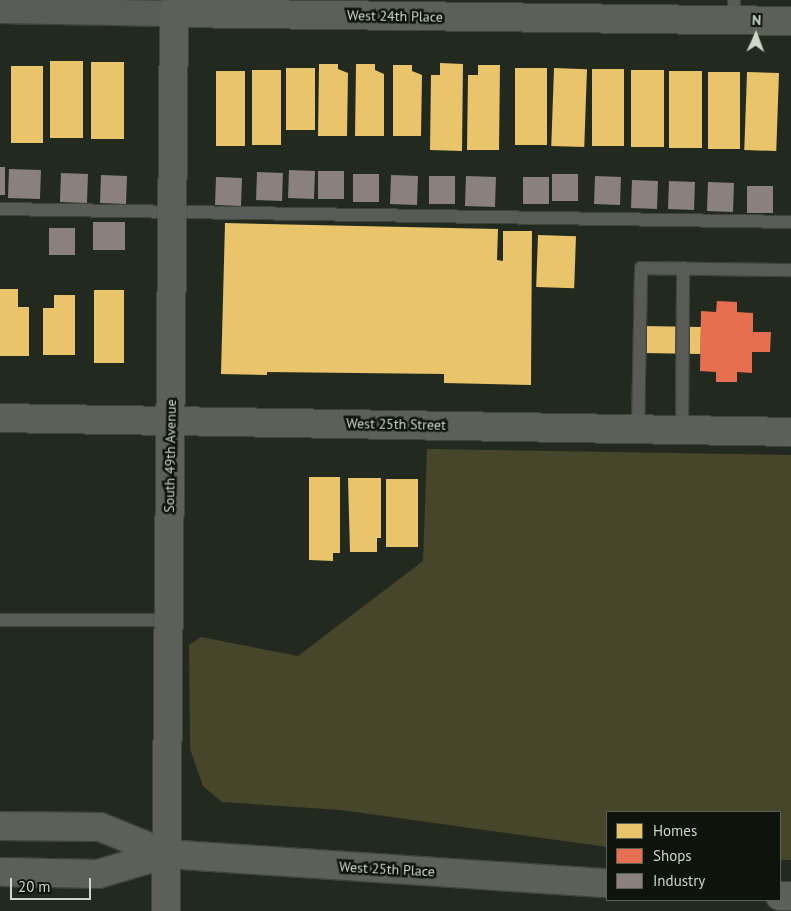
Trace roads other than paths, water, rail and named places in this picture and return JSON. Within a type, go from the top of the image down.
[{"type":"street","name":"West 24th Place","points":[[0,10],[174,6],[734,10],[791,21]]},
{"type":"street","name":"South 49th Avenue","points":[[166,911],[174,6]]},
{"type":"street","name":"West 25th Street","points":[[0,418],[791,432]]},
{"type":"street","name":"West 25th Place","points":[[0,826],[100,827],[166,854],[606,883]]},
{"type":"street","name":"West 25th Place","points":[[0,872],[98,874],[166,854]]},
{"type":"lane","points":[[0,209],[791,222]]},
{"type":"lane","points":[[638,429],[641,268],[791,270]]},
{"type":"lane","points":[[682,430],[683,268]]},
{"type":"lane","points":[[0,620],[168,620]]}]
